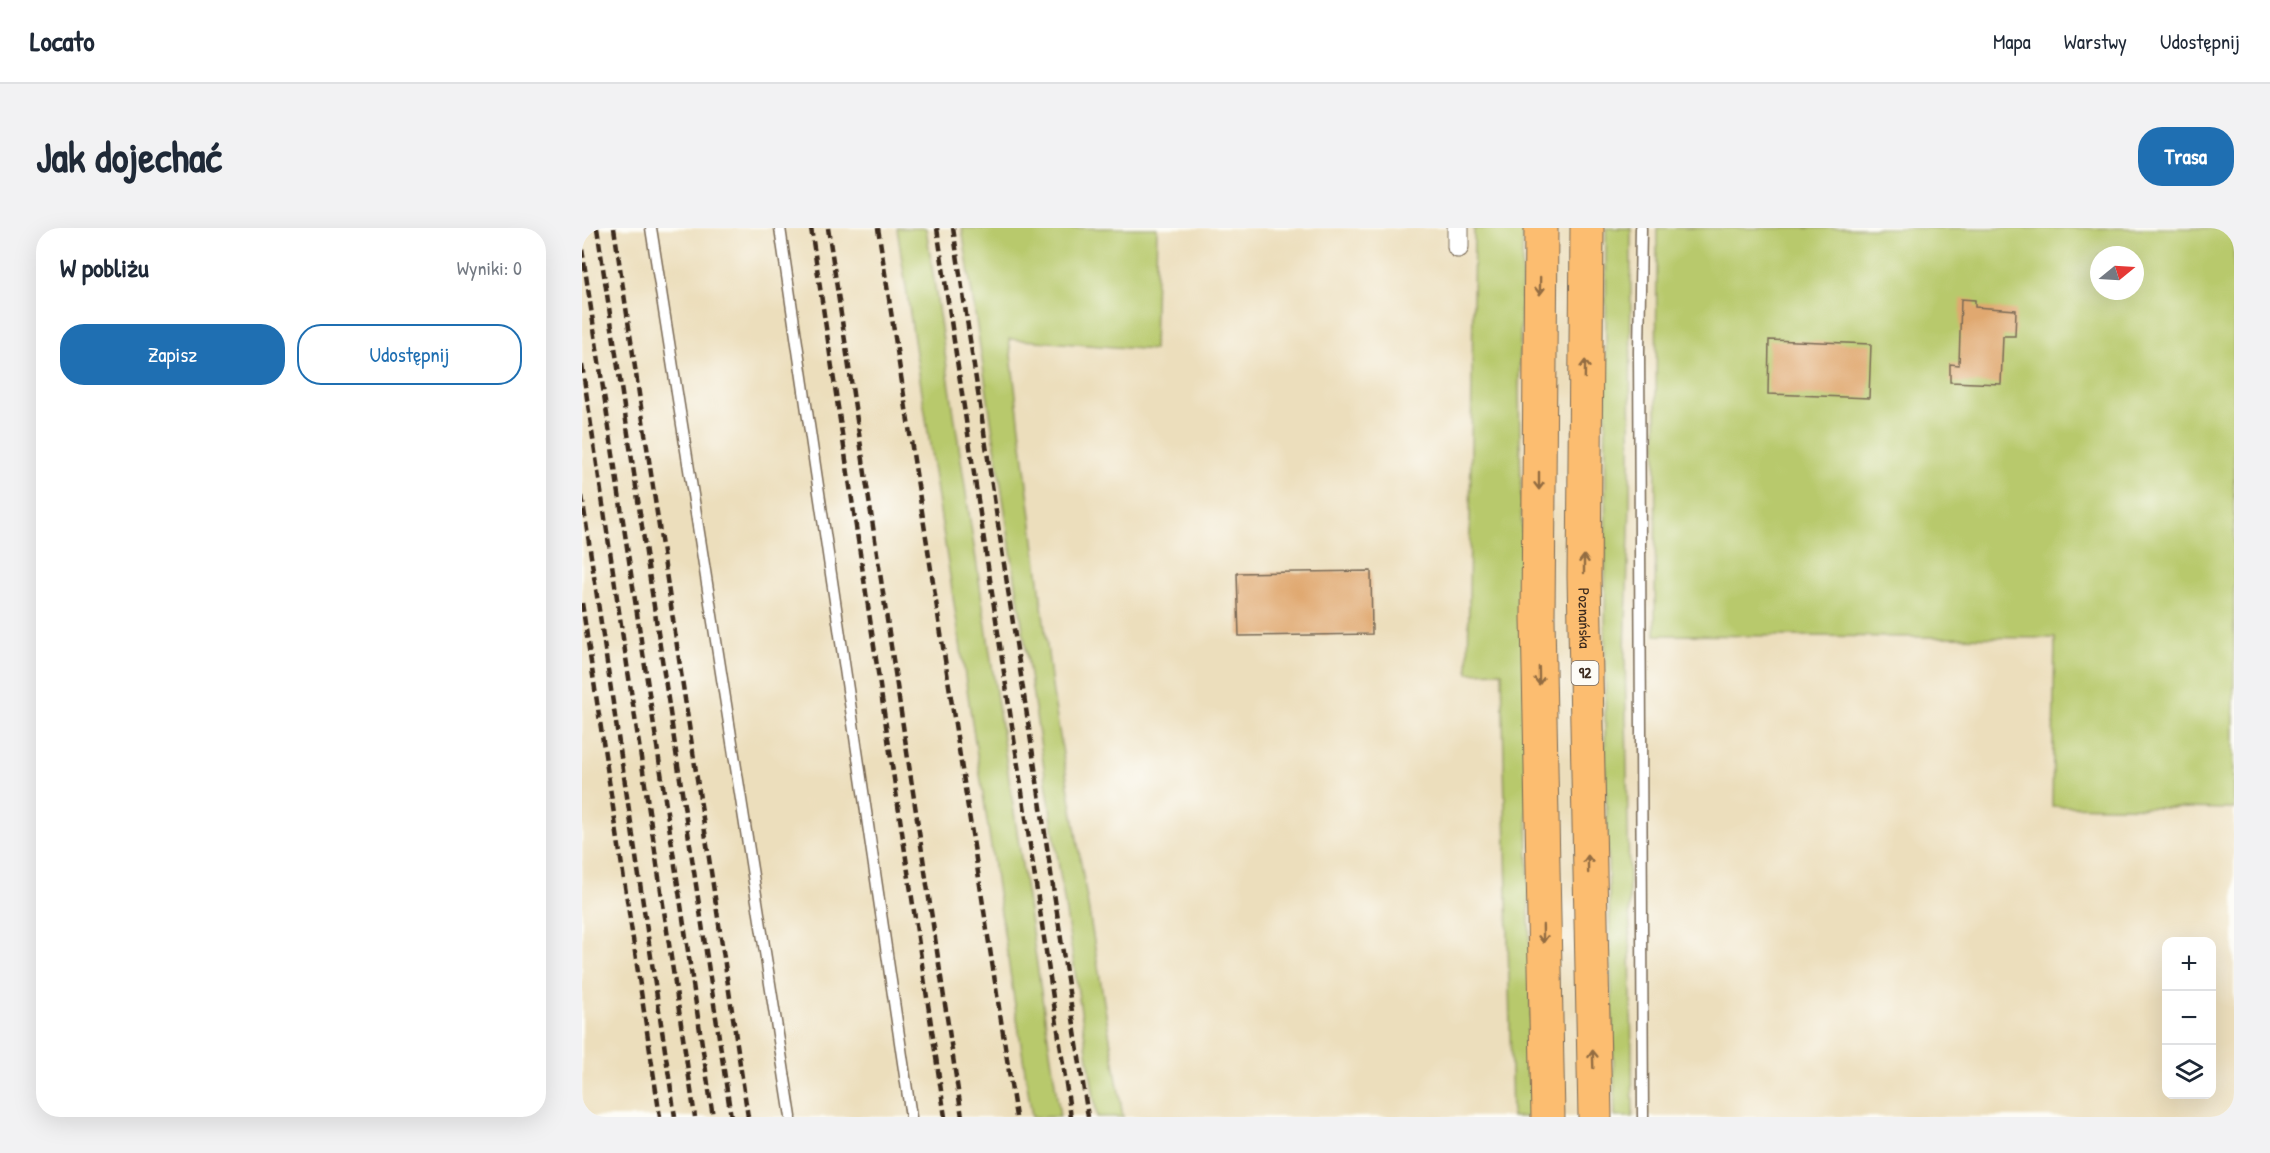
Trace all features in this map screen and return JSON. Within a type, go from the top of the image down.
[{"type":"main road","points":[[1541,228],[1538,618],[1548,1117]]},
{"type":"main road","name":"Poznańska","points":[[1587,228],[1584,577],[1595,1117]]},
{"type":"lane","points":[[651,228],[790,1117]]},
{"type":"lane","points":[[780,228],[911,1117]]},
{"type":"lane","points":[[1641,228],[1639,376],[1643,1117]]},
{"type":"green space","points":[[897,228],[926,228],[1060,1117],[1032,1117]]},
{"type":"green space","points":[[962,228],[1157,228],[1154,350],[1009,339],[1053,694],[1123,1117],[1097,1117]]},
{"type":"green space","points":[[1474,228],[1523,228],[1519,387],[1533,1117],[1512,1117],[1502,672],[1468,673]]},
{"type":"green space","points":[[1606,228],[1631,228],[1630,504],[1625,652],[1633,1117],[1615,1117],[1605,753]]},
{"type":"green space","points":[[1657,228],[2234,228],[2234,809],[2052,806],[2055,638],[1655,635]]},
{"type":"building","points":[[1961,299],[1975,300],[1975,307],[2016,310],[2015,336],[2003,336],[2001,384],[1950,382],[1950,364],[1959,365]]},
{"type":"building","points":[[1769,340],[1871,344],[1869,398],[1768,394]]},
{"type":"building","points":[[1371,571],[1372,634],[1239,636],[1237,573]]},
{"type":"railway","points":[[597,228],[731,1117]]},
{"type":"railway","points":[[614,228],[748,1117]]},
{"type":"railway","points":[[811,228],[945,1117]]},
{"type":"railway","points":[[828,228],[962,1117]]},
{"type":"railway","points":[[878,228],[1016,1117]]},
{"type":"railway","points":[[937,228],[1071,1117]]},
{"type":"railway","points":[[953,228],[1088,1117]]},
{"type":"railway","points":[[582,249],[713,1117]]},
{"type":"railway","points":[[582,365],[695,1117]]},
{"type":"railway","points":[[582,496],[675,1117]]},
{"type":"railway","points":[[582,603],[660,1117]]}]
